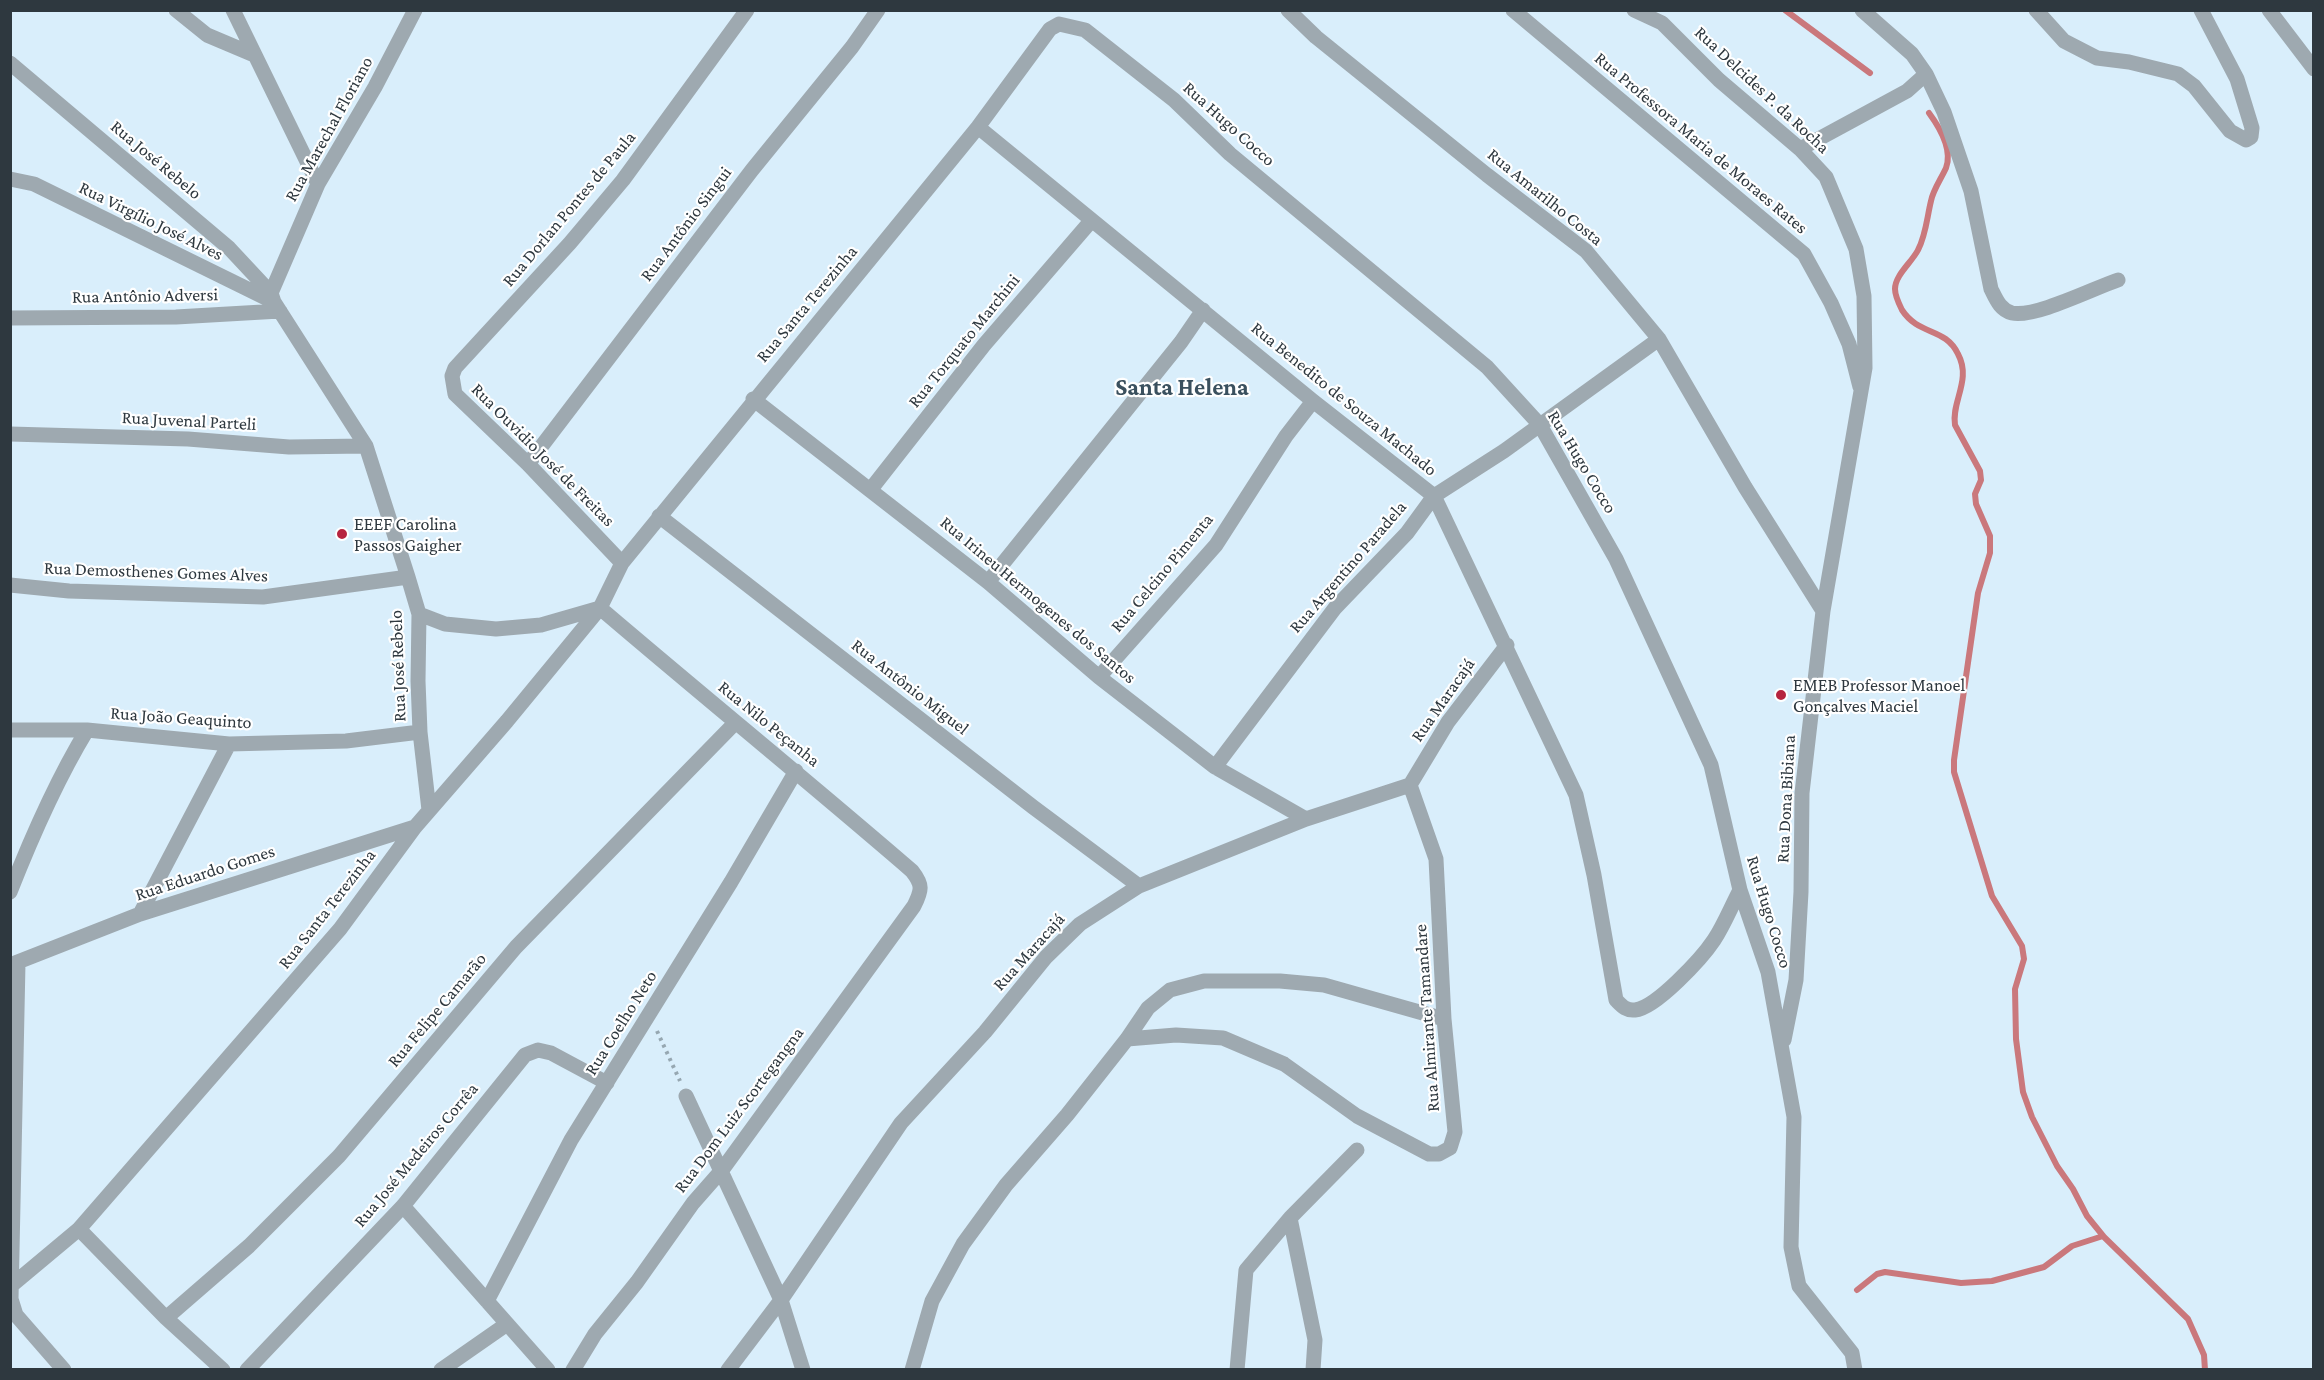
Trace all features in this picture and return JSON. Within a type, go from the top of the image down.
[{"type":"street","points":[[176,10],[207,35],[252,54]]},
{"type":"street","points":[[232,10],[318,184]]},
{"type":"street","name":"Rua Marechal Floriano","points":[[275,302],[318,184],[375,87],[415,10]]},
{"type":"street","name":"Rua Dorlan Pontes de Paula","points":[[455,368],[570,243],[623,180],[747,10]]},
{"type":"street","name":"Rua Antônio Singui","points":[[528,464],[752,170],[852,47],[878,10]]},
{"type":"street","name":"Rua Amarilho Costa","points":[[1288,10],[1316,37],[1487,175],[1586,251],[1659,339],[1745,487],[1823,611]]},
{"type":"street","name":"Rua Professora Maria de Moraes Rates","points":[[1513,10],[1804,254],[1831,303],[1849,345],[1861,393]]},
{"type":"street","name":"Rua Delcides P. da Rocha","points":[[1634,10],[1662,23],[1719,80],[1800,149],[1826,177],[1856,249],[1864,296],[1865,368],[1861,393]]},
{"type":"street","points":[[1862,10],[1912,54],[1926,74],[1944,112],[1971,191],[1992,289],[1998,304],[2012,313],[2037,311],[2118,280]]},
{"type":"street","points":[[2036,10],[2064,41],[2097,58],[2129,62],[2178,74],[2194,86],[2230,131],[2246,140],[2251,136],[2252,128],[2237,78],[2201,10]]},
{"type":"street","points":[[2269,10],[2313,69]]},
{"type":"street","name":"Rua Hugo Cocco","points":[[1050,29],[1059,24],[1084,30],[1174,100],[1230,154],[1487,367],[1540,425],[1616,559],[1711,765],[1740,890],[1768,972],[1782,1049]]},
{"type":"street","name":"Rua Santa Terezinha","points":[[12,1285],[79,1229],[340,929],[415,827],[507,721],[600,608],[622,563],[659,516],[978,127],[1050,29]]},
{"type":"street","name":"Rua José Rebelo","points":[[10,63],[229,248],[275,302],[366,446],[419,614],[420,732],[429,810]]},
{"type":"street","points":[[1800,149],[1907,91],[1926,74]]},
{"type":"street","name":"Rua Benedito de Souza Machado","points":[[978,127],[1312,401],[1434,496],[1507,645],[1576,795],[1594,875],[1616,1000],[1624,1009],[1634,1011],[1644,1008],[1678,982],[1714,940],[1740,890]]},
{"type":"street","name":"Rua Virgílio José Alves","points":[[10,178],[34,184],[275,302]]},
{"type":"street","name":"Rua Torquato Marchini","points":[[871,489],[984,345],[1091,221]]},
{"type":"street","name":"Rua Antônio Adversi","points":[[10,318],[176,317],[275,302]]},
{"type":"street","points":[[988,582],[1181,342],[1203,310]]},
{"type":"street","name":"Rua Argentino Paradela","points":[[1215,767],[1335,608],[1407,533],[1434,496],[1540,425],[1659,339]]},
{"type":"street","name":"Rua Ouvidio José de Freitas","points":[[455,368],[452,376],[455,394],[528,464],[622,563]]},
{"type":"street","name":"Rua Dona Bibiana","points":[[1855,1370],[1852,1353],[1799,1286],[1791,1247],[1794,1117],[1782,1049],[1796,980],[1801,892],[1802,793],[1823,611],[1861,393]]},
{"type":"street","name":"Rua Irineu Hermogenes dos Santos","points":[[753,399],[988,582],[1099,677],[1215,767],[1306,819]]},
{"type":"street","name":"Rua Celcino Pimenta","points":[[1099,677],[1216,544],[1286,436],[1312,401]]},
{"type":"street","name":"Rua Juvenal Parteli","points":[[10,434],[188,439],[289,447],[366,446]]},
{"type":"street","name":"Rua Antônio Miguel","points":[[659,516],[1023,800],[1139,886]]},
{"type":"street","name":"Rua Demosthenes Gomes Alves","points":[[10,585],[69,591],[263,597],[408,577]]},
{"type":"street","points":[[419,614],[445,624],[496,629],[541,625],[600,608]]},
{"type":"street","name":"Rua Nilo Peçanha","points":[[600,608],[912,871]]},
{"type":"street","name":"Rua Maracajá","points":[[728,1370],[781,1300],[901,1123],[985,1032],[1046,957],[1080,924],[1139,886],[1306,819],[1410,785],[1448,722],[1507,645]]},
{"type":"street","name":"Rua Felipe Camarão","points":[[166,1318],[249,1246],[339,1156],[516,946],[735,723]]},
{"type":"street","name":"Rua João Geaquinto","points":[[10,730],[87,730],[229,744],[346,741],[420,732]]},
{"type":"street","points":[[10,892],[62,773],[87,730]]},
{"type":"street","points":[[140,914],[229,744]]},
{"type":"street","name":"Rua Coelho Neto","points":[[487,1301],[571,1140],[731,882],[796,771]]},
{"type":"street","name":"Rua Almirante Tamandare","points":[[1127,1039],[1176,1035],[1223,1038],[1284,1064],[1357,1116],[1429,1154],[1439,1154],[1450,1148],[1455,1132],[1444,1019],[1436,859],[1410,785]]},
{"type":"street","name":"Rua Eduardo Gomes","points":[[14,964],[140,914],[415,827]]},
{"type":"street","name":"Rua Dom Luiz Scortegangna","points":[[573,1370],[595,1334],[637,1282],[693,1203],[722,1170],[914,906],[921,891],[921,882],[912,871]]},
{"type":"street","points":[[14,964],[11,1299],[16,1315],[64,1370]]},
{"type":"street","points":[[912,1370],[932,1301],[963,1244],[1006,1185],[1127,1039],[1148,1008],[1170,990],[1204,981],[1280,981],[1324,985],[1444,1019]]},
{"type":"street","name":"Rua José Medeiros Corrêa","points":[[247,1370],[403,1206],[525,1055],[538,1050],[551,1053],[607,1083]]},
{"type":"street","points":[[686,1096],[781,1300],[803,1370]]},
{"type":"street","points":[[1237,1370],[1246,1270],[1290,1218],[1357,1150]]},
{"type":"street","points":[[403,1206],[548,1370]]},
{"type":"street","points":[[1290,1218],[1315,1340],[1313,1370]]},
{"type":"street","points":[[79,1229],[166,1318],[223,1370]]},
{"type":"street","points":[[441,1370],[507,1323]]},
{"type":"path","points":[[650,1014],[686,1096]]},
{"type":"waterway","points":[[1785,10],[1870,73]]},
{"type":"waterway","points":[[1929,113],[1947,146],[1948,161],[1932,197],[1921,244],[1898,279],[1895,292],[1902,310],[1909,318],[1946,339],[1958,354],[1963,373],[1955,425],[1980,471],[1981,480],[1975,494],[1976,504],[1990,536],[1990,553],[1978,593],[1954,772],[1992,896],[2022,946],[2024,959],[2015,989],[2016,1039],[2023,1092],[2032,1117],[2057,1166],[2073,1189],[2087,1216],[2104,1237],[2188,1319],[2204,1355],[2205,1370]]},
{"type":"waterway","points":[[1857,1290],[1877,1274],[1885,1272],[1961,1283],[1992,1281],[2044,1267],[2072,1246],[2103,1236]]},
{"type":"place","name":"EEEF Carolina Passos Gaigher","points":[[342,534]]},
{"type":"place","name":"EMEB Professor Manoel Gonçalves Maciel","points":[[1781,695]]},
{"type":"district","name":"Santa Helena","points":[[1182,388]]}]
